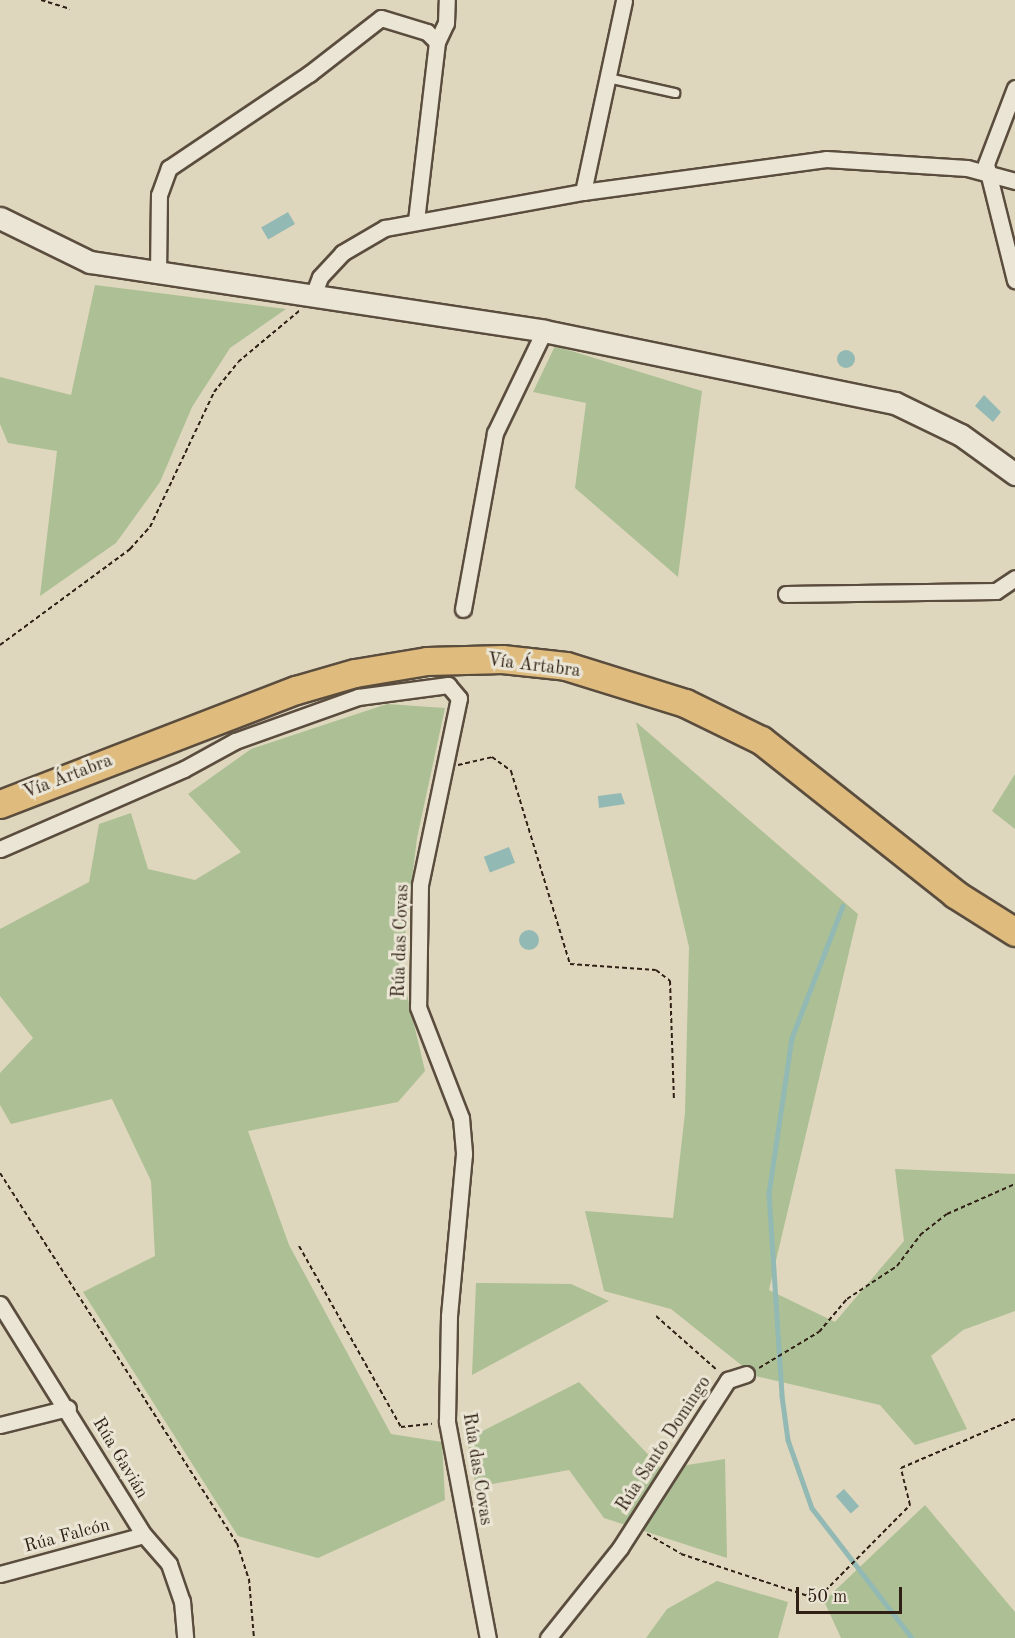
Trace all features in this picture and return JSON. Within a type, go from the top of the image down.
[{"type":"highway","name":"Vía Ártabra","points":[[0,804],[296,690],[355,673],[427,661],[491,659],[566,666],[685,703],[761,740],[955,894],[1015,932]]},
{"type":"street","points":[[416,221],[437,42],[446,23],[447,0]]},
{"type":"street","points":[[584,192],[624,0]]},
{"type":"street","points":[[158,275],[159,195],[174,162],[309,74],[374,20],[387,18],[427,32],[437,42]]},
{"type":"street","points":[[1015,88],[988,153],[988,173],[1015,280]]},
{"type":"street","points":[[312,298],[320,277],[342,253],[385,228],[584,192],[803,160],[988,173],[1015,181]]},
{"type":"street","points":[[0,218],[90,262],[158,275],[543,331],[895,403],[961,435],[1015,474]]},
{"type":"street","points":[[463,609],[495,433],[543,331]]},
{"type":"street","points":[[786,594],[996,591],[1015,578]]},
{"type":"street","name":"Rúa das Covas","points":[[0,849],[184,770],[235,741],[358,697],[448,685],[459,698],[447,768],[420,885],[418,967],[426,1039],[460,1118],[464,1154],[449,1316],[447,1422],[488,1638]]},
{"type":"street","name":"Rúa Gavián","points":[[0,1304],[68,1408],[144,1535],[169,1564],[182,1601],[185,1638]]},
{"type":"street","name":"Rúa Santo Domingo","points":[[548,1638],[634,1526],[728,1380],[746,1374]]},
{"type":"street","points":[[0,1425],[68,1408]]},
{"type":"street","name":"Rúa Falcón","points":[[0,1574],[144,1535]]},
{"type":"lane","points":[[608,78],[675,93]]},
{"type":"path","points":[[41,0],[70,9]]},
{"type":"path","points":[[0,645],[130,549],[150,527],[214,392],[238,362],[312,298]]},
{"type":"path","points":[[447,768],[492,757],[512,771],[570,964],[656,970],[670,981],[674,1100]]},
{"type":"path","points":[[0,1173],[237,1543],[249,1579],[254,1638]]},
{"type":"path","points":[[746,1374],[819,1332],[847,1299],[897,1266],[947,1214],[1015,1184]]},
{"type":"path","points":[[299,1246],[401,1427],[447,1422]]},
{"type":"path","points":[[656,1316],[728,1380]]},
{"type":"path","points":[[634,1526],[681,1554],[811,1597],[825,1591],[910,1505],[902,1468],[1015,1419]]},
{"type":"green space","points":[[95,285],[286,309],[230,348],[192,407],[160,482],[116,543],[40,596],[57,451],[8,443],[0,424],[0,377],[71,395]]},
{"type":"green space","points":[[555,346],[702,391],[678,577],[575,488],[586,403],[533,392]]},
{"type":"green space","points":[[387,704],[445,708],[417,838],[401,969],[425,1071],[398,1102],[248,1131],[289,1245],[391,1434],[442,1442],[445,1500],[318,1558],[238,1536],[83,1292],[155,1256],[151,1181],[112,1099],[11,1124],[0,1105],[0,1073],[33,1038],[0,996],[0,929],[89,882],[99,824],[131,813],[148,869],[195,880],[241,852],[188,794],[251,749]]},
{"type":"green space","points":[[636,722],[858,914],[769,1290],[835,1322],[904,1241],[895,1169],[1015,1174],[1015,1311],[963,1330],[931,1356],[967,1429],[915,1445],[880,1405],[755,1376],[671,1309],[604,1291],[585,1211],[673,1218],[685,1113],[689,947]]},
{"type":"green space","points":[[1015,774],[1015,829],[992,811]]},
{"type":"green space","points":[[476,1283],[571,1284],[609,1301],[472,1375]]},
{"type":"green space","points":[[579,1382],[662,1469],[725,1459],[727,1558],[604,1518],[569,1470],[476,1487],[467,1439]]},
{"type":"green space","points":[[925,1505],[1015,1612],[1015,1638],[841,1638],[824,1601]]},
{"type":"green space","points":[[717,1581],[788,1602],[778,1638],[646,1638],[667,1609]]},
{"type":"water","points":[[288,212],[295,224],[268,240],[261,228]]},
{"type":"water","points":[[846,350],[852,353],[855,359],[852,365],[846,368],[840,365],[837,359],[840,353]]},
{"type":"water","points":[[984,395],[1001,412],[993,422],[975,406]]},
{"type":"water","points":[[621,793],[625,804],[599,808],[598,796]]},
{"type":"water","points":[[509,847],[515,863],[490,873],[484,857]]},
{"type":"water","points":[[529,930],[536,933],[539,940],[536,947],[529,950],[522,947],[519,940],[522,933]]},
{"type":"water","points":[[844,1489],[859,1506],[851,1514],[836,1496]]},
{"type":"waterway","points":[[843,906],[792,1038],[769,1193],[782,1396],[788,1440],[812,1508],[912,1638]]}]
